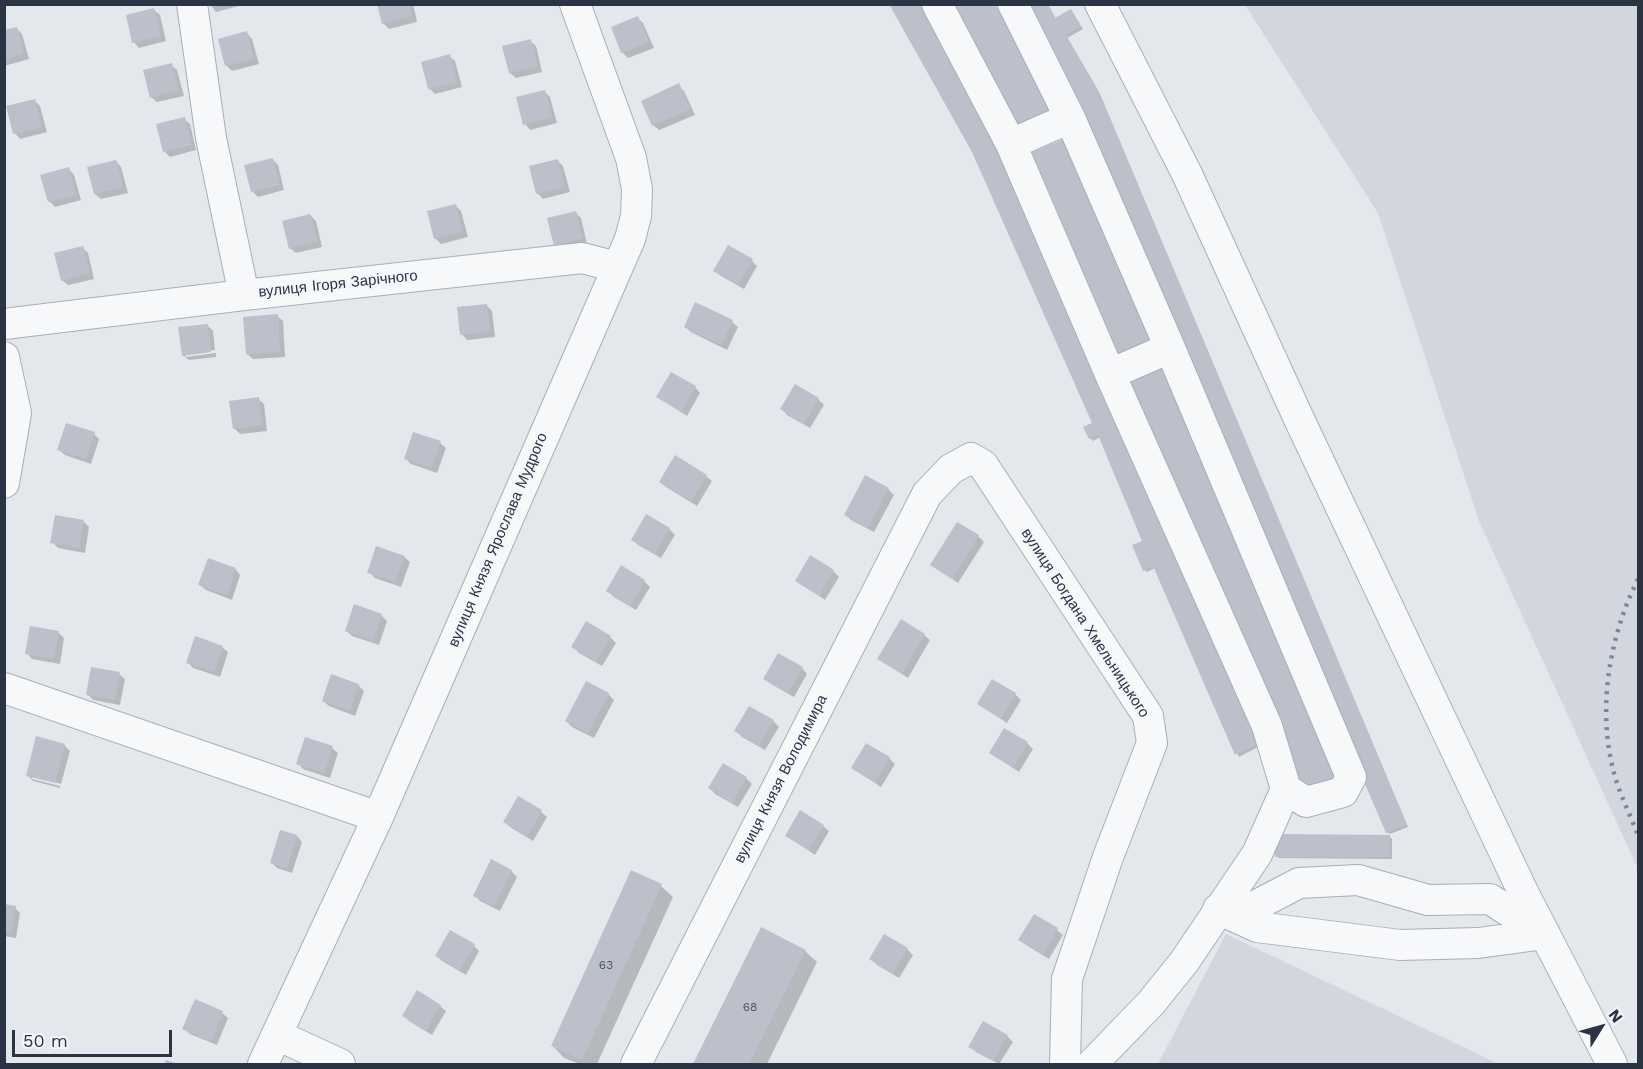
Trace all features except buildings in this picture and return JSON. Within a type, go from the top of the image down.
[{"type":"street","name":"вулиця Ігоря Зарічного","points":[[192,4],[211,138],[243,295],[582,258],[617,267]]},
{"type":"street","name":"вулиця Князя Ярослава Мудрого","points":[[263,1065],[378,817],[630,239],[636,216],[637,189],[631,158],[575,4]]},
{"type":"street","points":[[937,4],[1011,144],[1110,374],[1267,726],[1286,789],[1306,802],[1343,792],[1351,777],[1070,118],[1013,4]]},
{"type":"street","points":[[1100,4],[1187,174],[1299,419],[1524,894],[1612,1065]]},
{"type":"street","points":[[1011,144],[1070,118]]},
{"type":"street","points":[[4,324],[243,295]]},
{"type":"street","points":[[1110,374],[1170,348]]},
{"type":"street","points":[[4,357],[16,413],[4,483]]},
{"type":"street","name":"вулиця Богдана Хмельницького","points":[[927,494],[951,469],[971,458],[983,465],[1148,716],[1152,743],[1108,857],[1067,979],[1065,1065]]},
{"type":"street","name":"вулиця Князя Володимира","points":[[636,1065],[927,494]]},
{"type":"street","points":[[4,688],[378,817]]},
{"type":"street","points":[[1092,1065],[1230,914],[1286,789]]},
{"type":"street","points":[[1230,914],[1253,906],[1299,883],[1358,880],[1428,900],[1490,899],[1545,934]]},
{"type":"street","points":[[1230,914],[1257,927],[1400,945],[1478,943],[1545,934]]},
{"type":"street","points":[[277,1035],[340,1065]]},
{"type":"shaded area","points":[[1245,5],[1638,5],[1638,869],[1479,521],[1378,213]]},
{"type":"shaded area","points":[[1226,934],[1499,1064],[1158,1064]]},
{"type":"railway","points":[[1638,579],[1619,627],[1608,678],[1606,704],[1610,755],[1616,780],[1638,835]]}]
